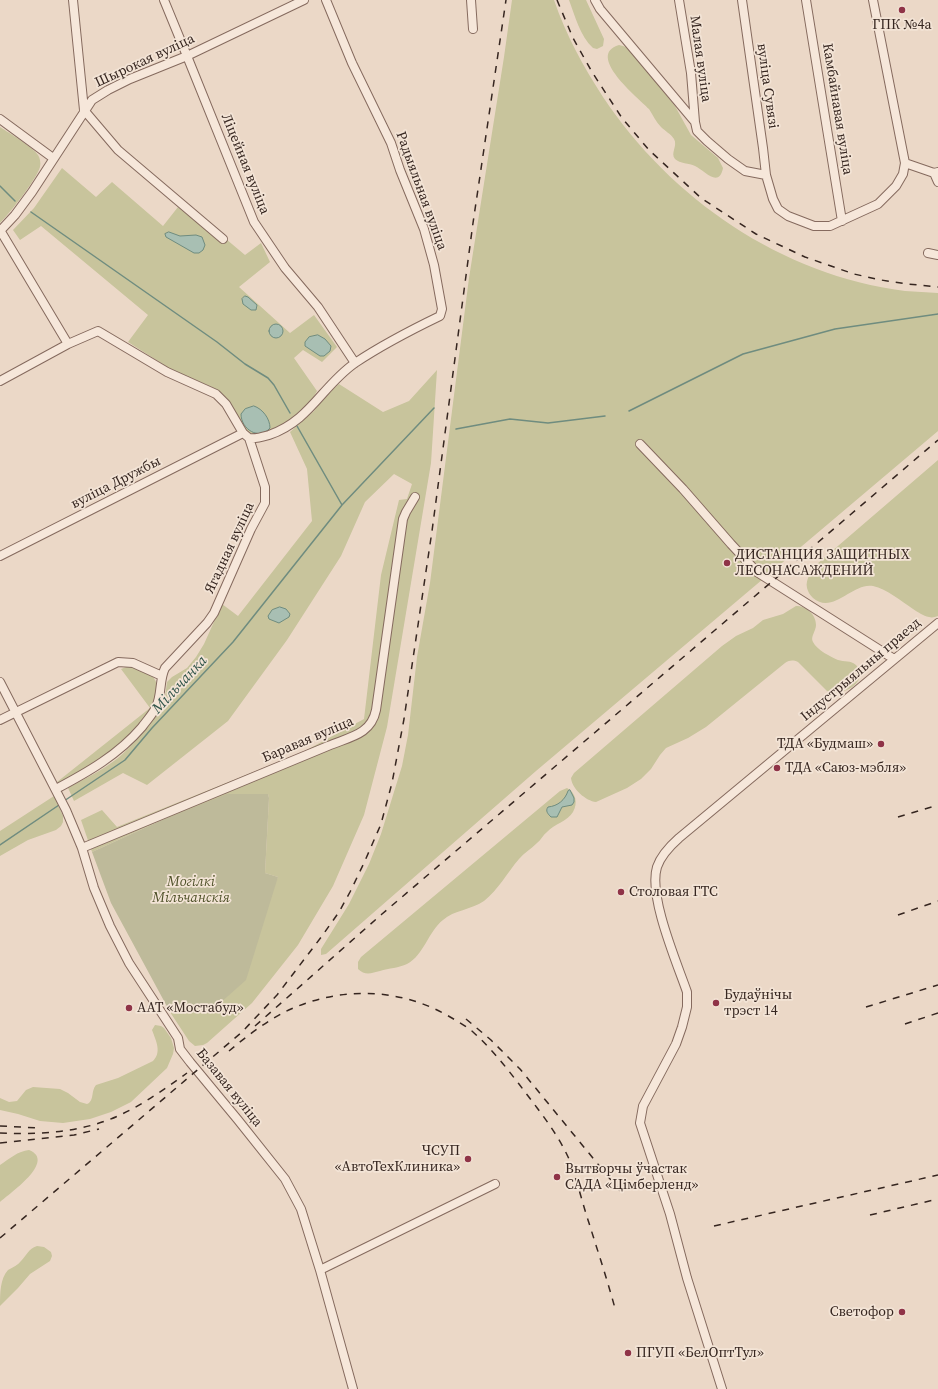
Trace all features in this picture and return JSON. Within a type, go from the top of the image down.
[{"type":"street","points":[[73,0],[84,110],[118,150],[223,239]]},
{"type":"street","name":"Ліцейная вуліца","points":[[164,0],[254,222],[285,268],[318,307],[355,363]]},
{"type":"street","name":"Шырокая вуліца","points":[[0,230],[20,210],[84,110],[92,100],[130,79],[187,56],[304,0]]},
{"type":"street","name":"Радыяльная вуліца","points":[[246,435],[254,438],[265,436],[291,425],[310,409],[338,377],[355,363],[396,338],[440,316],[442,309],[434,265],[424,229],[400,170],[391,143],[352,63],[326,0]]},
{"type":"street","points":[[471,0],[473,29]]},
{"type":"street","points":[[595,0],[600,9],[695,122],[697,131],[728,159],[745,171],[766,175]]},
{"type":"street","name":"Малая вуліца","points":[[679,0],[690,73],[695,122]]},
{"type":"street","name":"вуліца Сувязі","points":[[742,0],[764,148],[766,175],[773,199],[778,209],[788,216],[814,226],[830,226],[878,204],[896,186],[903,174],[905,163]]},
{"type":"street","name":"Камбайнавая вуліца","points":[[806,0],[842,221]]},
{"type":"street","points":[[873,0],[905,163],[936,173],[938,182]]},
{"type":"street","points":[[0,119],[53,158]]},
{"type":"street","points":[[0,230],[68,344],[0,381]]},
{"type":"street","points":[[928,253],[938,255]]},
{"type":"street","name":"Ягадная вуліца","points":[[57,791],[101,764],[127,743],[156,708],[159,700],[162,676],[168,664],[211,618],[251,529],[265,503],[265,487],[246,435],[226,404],[216,394],[167,372],[98,331],[68,344]]},
{"type":"street","name":"вуліца Дружбы","points":[[0,556],[246,435]]},
{"type":"street","points":[[640,444],[683,489],[757,572],[894,659]]},
{"type":"street","name":"Баравая вуліца","points":[[82,848],[357,734],[372,724],[376,710],[403,519],[415,497]]},
{"type":"street","name":"Індустрыяльны праезд","points":[[722,1389],[687,1278],[670,1214],[640,1122],[643,1106],[676,1044],[687,1007],[687,992],[657,901],[654,881],[657,868],[663,855],[679,838],[938,623]]},
{"type":"street","points":[[0,720],[118,662],[140,665],[162,676]]},
{"type":"street","name":"Базавая вуліца","points":[[0,682],[66,810],[82,848],[94,888],[110,926],[129,963],[178,1038],[180,1049],[287,1182],[302,1209],[353,1389]]},
{"type":"street","points":[[320,1270],[495,1184]]},
{"type":"shaded area","points":[[512,0],[554,0],[564,26],[582,62],[603,97],[630,134],[661,168],[696,199],[733,226],[773,249],[815,268],[859,282],[905,291],[938,293],[938,431],[536,771],[326,954],[321,955],[321,949],[349,904],[369,864],[381,834],[402,766],[408,735],[417,657],[430,583],[469,278]]},
{"type":"shaded area","points":[[569,0],[586,0],[604,39],[603,46],[597,49],[593,48],[588,43],[578,26]]},
{"type":"shaded area","points":[[619,45],[628,48],[675,106],[691,135],[718,158],[723,168],[718,177],[715,178],[695,166],[679,162],[675,159],[673,154],[675,144],[674,139],[659,125],[649,109],[617,77],[611,67],[608,58],[610,50]]},
{"type":"shaded area","points":[[0,127],[26,144],[38,155],[40,167],[38,173],[28,188],[0,223]]},
{"type":"shaded area","points":[[62,168],[96,197],[112,182],[163,226],[178,207],[222,243],[226,239],[245,255],[261,243],[270,262],[239,287],[290,333],[314,315],[337,347],[322,362],[303,350],[294,358],[317,391],[310,403],[292,421],[268,432],[256,435],[245,430],[230,403],[219,392],[212,387],[172,370],[128,342],[148,315],[41,226],[20,240],[13,230],[34,208]]},
{"type":"shaded area","points":[[169,232],[180,236],[196,235],[202,237],[205,245],[203,250],[199,253],[194,253],[166,237],[165,234]]},
{"type":"shaded area","points":[[245,296],[257,305],[256,310],[251,310],[243,304],[242,299]]},
{"type":"shaded area","points":[[276,324],[281,326],[283,331],[281,336],[276,338],[271,336],[269,331],[271,326]]},
{"type":"shaded area","points":[[318,335],[325,339],[331,346],[330,351],[324,356],[320,356],[305,346],[305,342],[309,337]]},
{"type":"shaded area","points":[[437,370],[431,463],[387,727],[364,815],[333,886],[298,945],[252,1003],[207,1043],[195,1046],[189,1041],[170,1012],[209,1013],[278,877],[265,873],[268,794],[162,820],[92,852],[81,820],[102,810],[117,827],[303,752],[364,719],[381,575],[399,500],[407,499],[412,484],[394,474],[365,502],[341,556],[287,640],[228,721],[147,785],[123,773],[74,801],[68,788],[106,766],[130,747],[160,709],[165,697],[167,682],[172,677],[187,668],[196,657],[204,644],[222,604],[238,616],[312,521],[307,469],[290,432],[314,411],[327,394],[339,384],[383,412],[409,401]]},
{"type":"shaded area","points":[[254,406],[263,412],[267,418],[270,428],[266,432],[251,432],[244,424],[241,414],[245,409]]},
{"type":"shaded area","points":[[938,460],[938,616],[931,617],[923,615],[889,592],[873,586],[866,586],[858,589],[836,601],[828,603],[820,602],[813,598],[807,589],[807,581],[809,575],[817,564]]},
{"type":"shaded area","points":[[796,606],[807,609],[814,617],[816,625],[812,640],[818,648],[835,659],[852,662],[856,665],[860,671],[860,677],[853,687],[840,692],[833,693],[827,691],[798,662],[788,661],[706,727],[688,738],[666,748],[651,769],[641,779],[627,788],[596,802],[580,794],[572,782],[571,778],[574,773],[722,646],[736,636],[753,628],[763,620],[783,614]]},
{"type":"shaded area","points":[[280,607],[286,609],[290,614],[289,617],[279,623],[269,619],[268,616],[272,610]]},
{"type":"shaded area","points":[[129,666],[137,667],[145,671],[152,676],[156,682],[157,692],[149,713],[141,724],[122,743],[105,757],[89,768],[60,783],[57,782],[150,708],[121,669]]},
{"type":"shaded area","points":[[567,788],[574,795],[576,802],[575,809],[571,815],[550,829],[521,857],[489,897],[479,904],[452,914],[443,920],[433,931],[418,955],[407,964],[374,973],[363,973],[358,969],[358,962],[361,957],[560,791]]},
{"type":"shaded area","points":[[570,790],[574,798],[572,805],[562,807],[557,817],[551,817],[548,814],[547,808],[561,802]]},
{"type":"shaded area","points":[[54,796],[63,816],[61,826],[56,830],[28,840],[0,856],[0,831]]},
{"type":"shaded area","points":[[155,1025],[164,1028],[171,1038],[174,1048],[173,1054],[167,1068],[131,1102],[111,1112],[90,1119],[63,1123],[40,1121],[0,1110],[0,1098],[9,1102],[17,1101],[26,1090],[33,1087],[60,1089],[80,1102],[87,1104],[89,1103],[92,1099],[96,1085],[118,1078],[153,1061],[156,1058],[158,1050],[152,1030]]},
{"type":"shaded area","points":[[29,1150],[36,1155],[38,1162],[35,1169],[21,1185],[0,1202],[0,1165],[17,1154]]},
{"type":"shaded area","points":[[37,1246],[44,1247],[51,1252],[52,1256],[50,1261],[30,1274],[0,1306],[1,1286],[5,1274],[8,1270],[20,1262],[30,1250]]},
{"type":"green space","name":"Могілкі Мільчанскія","points":[[227,794],[268,794],[265,873],[278,877],[246,980],[209,1013],[170,1012],[111,903],[92,852],[162,820]]},
{"type":"waterway","points":[[0,186],[15,201]]},
{"type":"waterway","points":[[31,212],[217,342],[245,364],[268,378],[274,385],[290,413]]},
{"type":"waterway","points":[[629,411],[743,354],[835,329],[938,314]]},
{"type":"waterway","name":"Мільчанка","points":[[64,801],[125,760],[152,728],[233,642],[342,505],[434,408]]},
{"type":"waterway","points":[[456,429],[510,419],[548,423],[605,416]]},
{"type":"waterway","points":[[297,426],[342,505]]},
{"type":"waterway","name":"Мільчанка","points":[[0,845],[59,805]]},
{"type":"railway","points":[[0,1238],[242,1032],[277,995],[339,912],[364,863],[381,824],[392,783],[404,719],[432,531],[473,223],[506,0]]},
{"type":"railway","points":[[557,0],[573,38],[592,72],[622,118],[649,150],[701,198],[756,234],[805,257],[854,274],[881,280],[938,287]]},
{"type":"railway","points":[[255,1026],[382,914],[938,440]]},
{"type":"railway","points":[[898,817],[938,805]]},
{"type":"railway","points":[[898,915],[938,901]]},
{"type":"railway","points":[[866,1007],[938,985]]},
{"type":"railway","points":[[229,1051],[259,1028],[291,1009],[329,997],[349,994],[388,995],[408,999],[427,1005],[467,1027],[498,1057],[559,1139],[575,1175],[616,1312]]},
{"type":"railway","points":[[905,1024],[938,1013]]},
{"type":"railway","points":[[466,1019],[491,1040],[520,1069],[624,1196]]},
{"type":"railway","points":[[0,1133],[46,1133],[77,1129],[106,1121],[155,1096],[187,1073]]},
{"type":"railway","points":[[0,1126],[40,1128]]},
{"type":"railway","points":[[0,1143],[74,1135],[99,1129]]},
{"type":"railway","points":[[714,1226],[938,1175]]},
{"type":"railway","points":[[870,1215],[938,1199]]},
{"type":"place","name":"ГПК №4а","points":[[902,10]]},
{"type":"place","name":"ДИСТАНЦИЯ ЗАЩИТНЫХ ЛЕСОНАСАЖДЕНИЙ","points":[[727,563]]},
{"type":"place","name":"ТДА «Будмаш»","points":[[881,744]]},
{"type":"place","name":"ТДА «Саюз-мэбля»","points":[[777,768]]},
{"type":"place","name":"Столовая ГТС","points":[[621,892]]},
{"type":"place","name":"Будаўнічы трэст 14","points":[[716,1003]]},
{"type":"place","name":"ААТ «Мостабуд»","points":[[129,1008]]},
{"type":"place","name":"ЧСУП «АвтоТехКлиника»","points":[[468,1159]]},
{"type":"place","name":"Вытворчы ўчастак САДА «Цімберленд»","points":[[557,1177]]},
{"type":"place","name":"Светофор","points":[[902,1312]]},
{"type":"place","name":"ПГУП «БелОптТул»","points":[[628,1353]]}]
